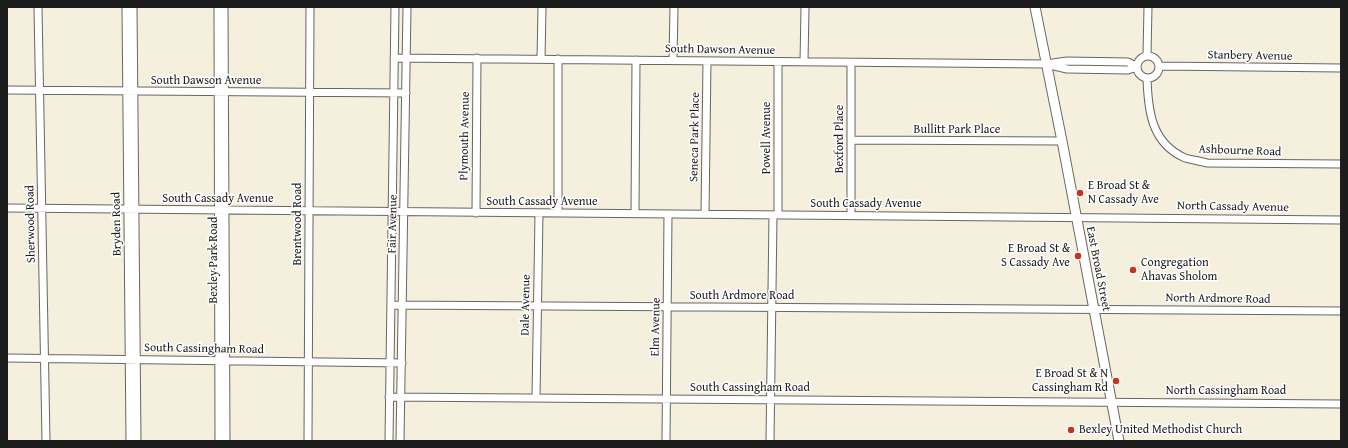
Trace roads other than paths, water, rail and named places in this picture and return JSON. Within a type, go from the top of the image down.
[{"type":"main road","name":"East Broad Street","points":[[1035,7],[1119,441]]},
{"type":"street","name":"Sherwood Road","points":[[38,7],[46,441]]},
{"type":"street","name":"Bryden Road","points":[[126,7],[130,91],[133,360],[137,441]]},
{"type":"street","name":"Bryden Road","points":[[130,91],[133,7]]},
{"type":"street","name":"Bexley Park Road","points":[[218,7],[221,92],[222,210],[222,361],[219,441]]},
{"type":"street","name":"Bexley Park Road","points":[[221,92],[224,7]]},
{"type":"street","name":"Brentwood Road","points":[[308,441],[310,7]]},
{"type":"street","name":"Fair Avenue","points":[[389,441],[395,7]]},
{"type":"street","name":"Fair Avenue","points":[[400,441],[407,7]]},
{"type":"street","points":[[541,59],[542,7]]},
{"type":"street","points":[[673,60],[674,7]]},
{"type":"street","points":[[804,62],[805,7]]},
{"type":"street","points":[[1147,56],[1148,7]]},
{"type":"street","points":[[1147,56],[1154,57],[1160,66],[1159,70],[1154,76],[1147,78],[1140,75],[1137,67],[1138,61],[1147,56]]},
{"type":"street","name":"South Dawson Avenue","points":[[394,58],[1046,64]]},
{"type":"street","name":"Plymouth Avenue","points":[[476,213],[477,58]]},
{"type":"street","points":[[558,59],[558,213]]},
{"type":"street","points":[[635,213],[636,60]]},
{"type":"street","name":"Seneca Park Place","points":[[705,214],[707,61]]},
{"type":"street","name":"Powell Avenue","points":[[770,441],[778,62]]},
{"type":"street","name":"Bexford Place","points":[[850,215],[852,63]]},
{"type":"street","points":[[1046,64],[1067,69],[1128,70],[1137,67]]},
{"type":"street","name":"Stanbery Avenue","points":[[1160,66],[1341,68]]},
{"type":"street","name":"Ashbourne Road","points":[[1147,78],[1148,106],[1154,127],[1168,146],[1185,158],[1207,163],[1341,164]]},
{"type":"street","name":"South Dawson Avenue","points":[[7,90],[406,93]]},
{"type":"street","name":"Bullitt Park Place","points":[[851,140],[1062,141]]},
{"type":"street","name":"South Cassady Avenue","points":[[7,208],[1076,217]]},
{"type":"street","name":"Dale Avenue","points":[[536,398],[539,213]]},
{"type":"street","name":"Elm Avenue","points":[[666,441],[668,214]]},
{"type":"street","name":"North Cassady Avenue","points":[[1076,217],[1341,220]]},
{"type":"street","name":"South Ardmore Road","points":[[391,305],[1094,309]]},
{"type":"street","name":"North Ardmore Road","points":[[1094,309],[1341,311]]},
{"type":"street","name":"South Cassingham Road","points":[[7,358],[402,363]]},
{"type":"street","name":"Bryden Road","points":[[130,441],[133,360]]},
{"type":"street","name":"Bexley Park Road","points":[[222,361],[226,441]]},
{"type":"street","name":"South Cassingham Road","points":[[389,397],[1111,401]]},
{"type":"street","name":"North Cassingham Road","points":[[1111,401],[1341,404]]},
{"type":"place","name":"E Broad St & N Cassady Ave","points":[[1080,193]]},
{"type":"place","name":"E Broad St & S Cassady Ave","points":[[1078,256]]},
{"type":"place","name":"Congregation Ahavas Sholom","points":[[1133,270]]},
{"type":"place","name":"E Broad St & N Cassingham Rd","points":[[1116,381]]},
{"type":"place","name":"Bexley United Methodist Church","points":[[1071,430]]}]
